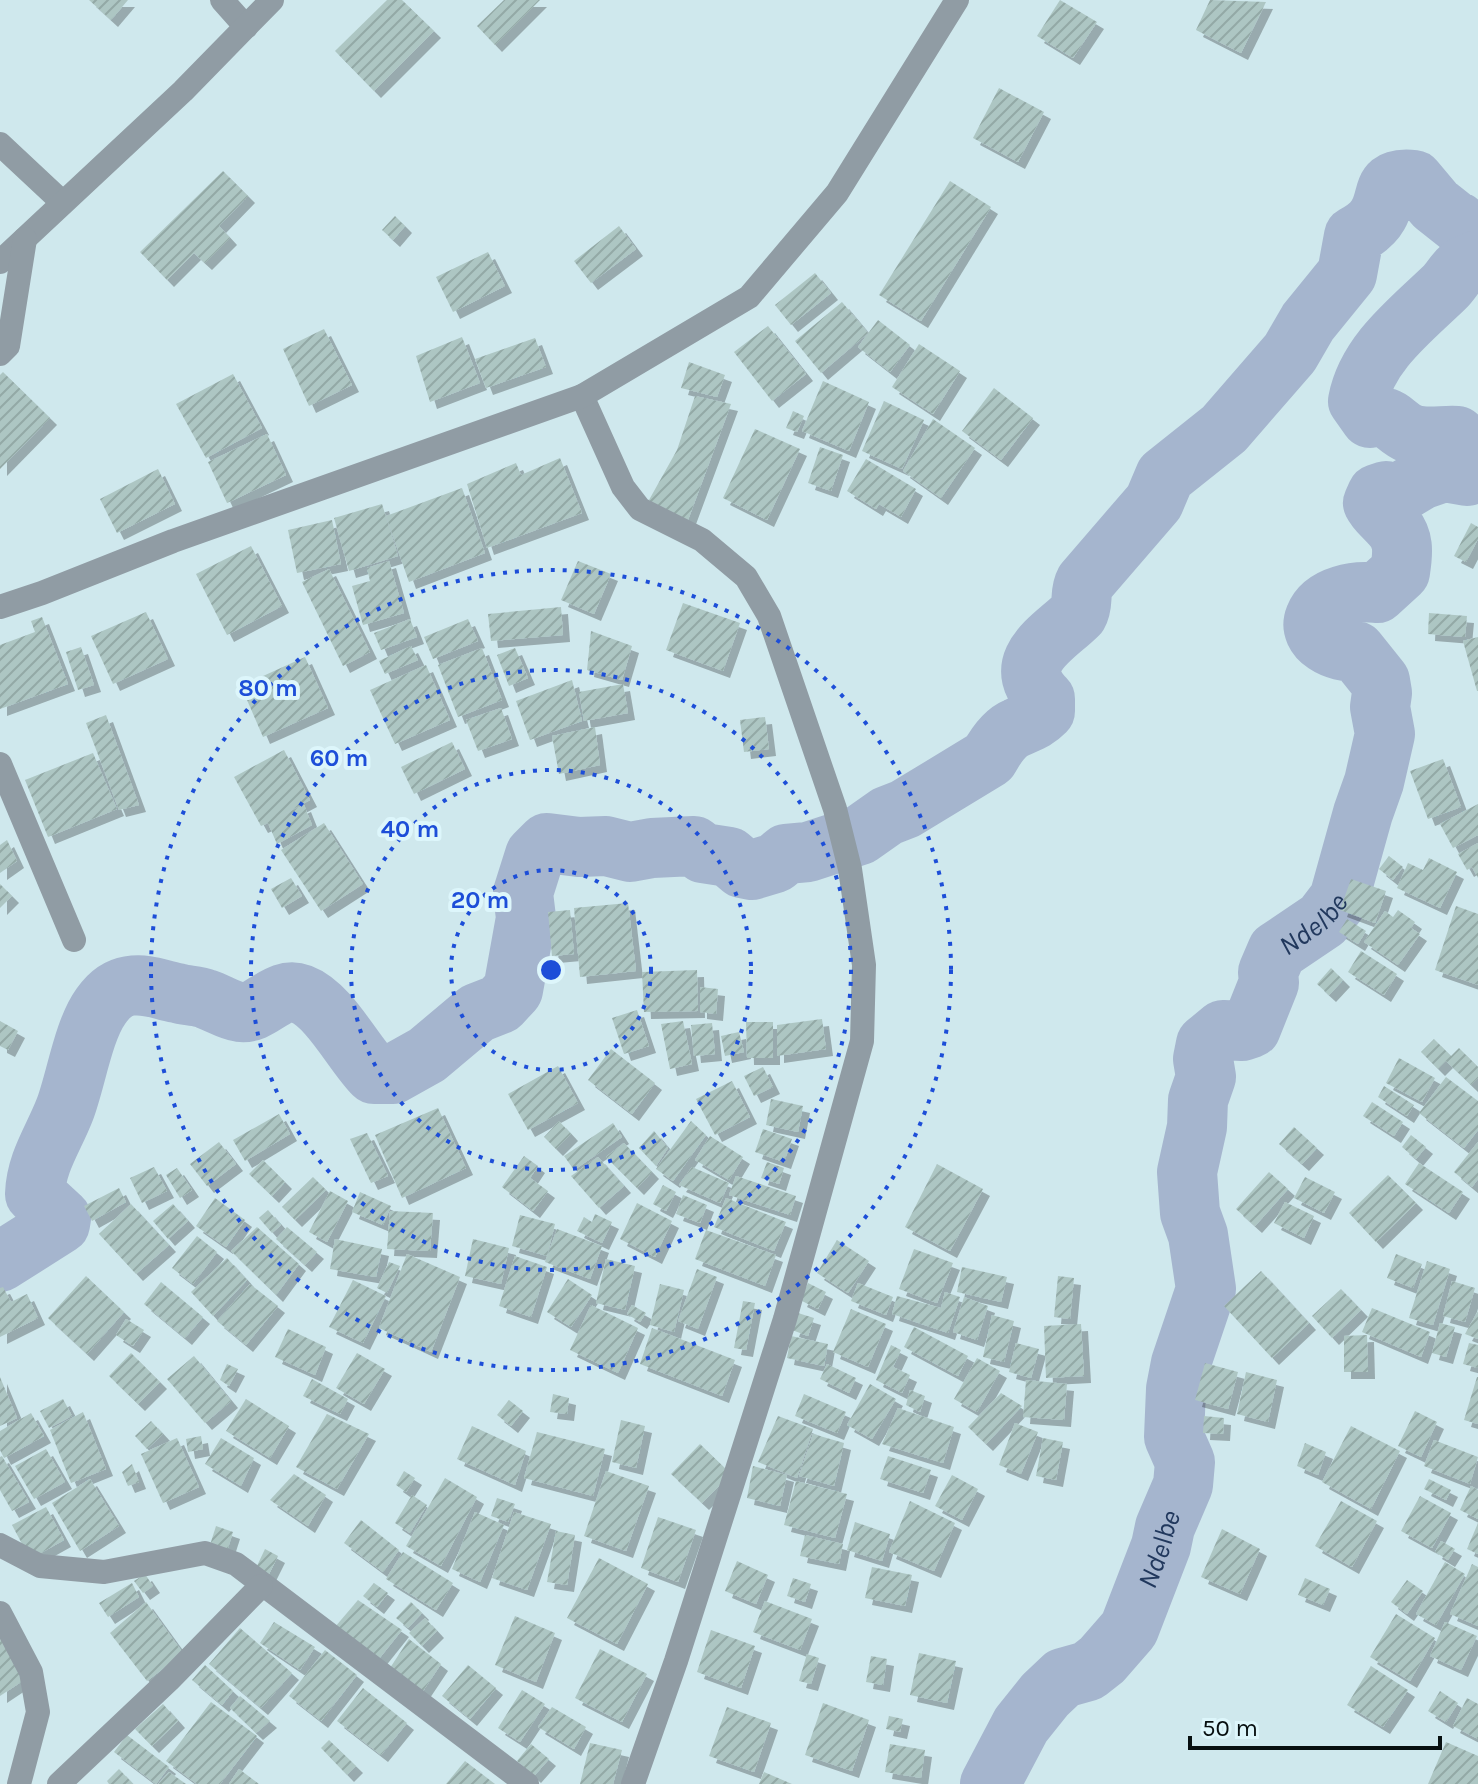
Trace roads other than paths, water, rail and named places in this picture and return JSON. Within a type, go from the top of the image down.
[{"type":"street","points":[[222,0],[246,27]]},
{"type":"street","points":[[0,262],[183,91],[272,0]]},
{"type":"street","points":[[0,607],[173,541],[582,396],[749,297],[837,193],[957,0]]},
{"type":"street","points":[[0,144],[62,202]]},
{"type":"street","points":[[0,354],[8,346],[25,239]]},
{"type":"street","points":[[582,396],[623,487],[640,509],[702,540],[746,577],[769,616],[835,809],[850,869],[864,965],[862,1041],[785,1319],[676,1661],[633,1784]]},
{"type":"street","points":[[0,764],[74,940]]},
{"type":"street","points":[[0,1545],[40,1566],[104,1572],[205,1553],[236,1564],[261,1586],[527,1784]]},
{"type":"street","points":[[59,1784],[169,1680],[261,1586]]},
{"type":"street","points":[[0,1613],[31,1672],[38,1712],[19,1784]]},
{"type":"waterway","points":[[0,1262],[60,1224],[61,1218],[35,1194],[36,1182],[46,1150],[65,1109],[89,1029],[101,1006],[113,993],[129,986],[148,986],[202,998],[240,1012],[255,1009],[284,993],[301,994],[322,1008],[374,1074],[393,1074],[427,1055],[477,1013],[500,1004],[513,990],[526,918],[523,893],[535,855],[547,843],[606,846],[630,852],[694,846],[703,853],[729,857],[742,868],[752,870],[775,863],[786,854],[808,852],[860,835],[887,816],[905,809],[989,758],[1008,733],[1045,711],[1045,699],[1031,673],[1039,651],[1078,614],[1085,582],[1154,502],[1165,476],[1224,429],[1290,353],[1308,322],[1347,274],[1354,236],[1376,218],[1390,184],[1414,180],[1435,205],[1458,222],[1478,245]]},
{"type":"waterway","name":"Ndelbe","points":[[990,1784],[1021,1725],[1045,1695],[1063,1678],[1088,1671],[1129,1629],[1183,1485],[1185,1462],[1174,1437],[1176,1389],[1181,1363],[1206,1289],[1198,1235],[1190,1213],[1187,1172],[1197,1127],[1198,1100],[1206,1077],[1203,1059],[1206,1044],[1223,1030],[1251,1028],[1269,983],[1268,972],[1277,951],[1323,920],[1339,899],[1385,734],[1380,707],[1380,681],[1356,651],[1341,650],[1319,638],[1313,625],[1315,617],[1333,599],[1360,592],[1377,593],[1400,572],[1401,540],[1395,528],[1373,503],[1377,494],[1386,491],[1396,495],[1421,480],[1444,472],[1467,476],[1467,456],[1457,436],[1411,434],[1383,417],[1370,418],[1358,401],[1371,368],[1392,338],[1461,268],[1478,260]]}]
